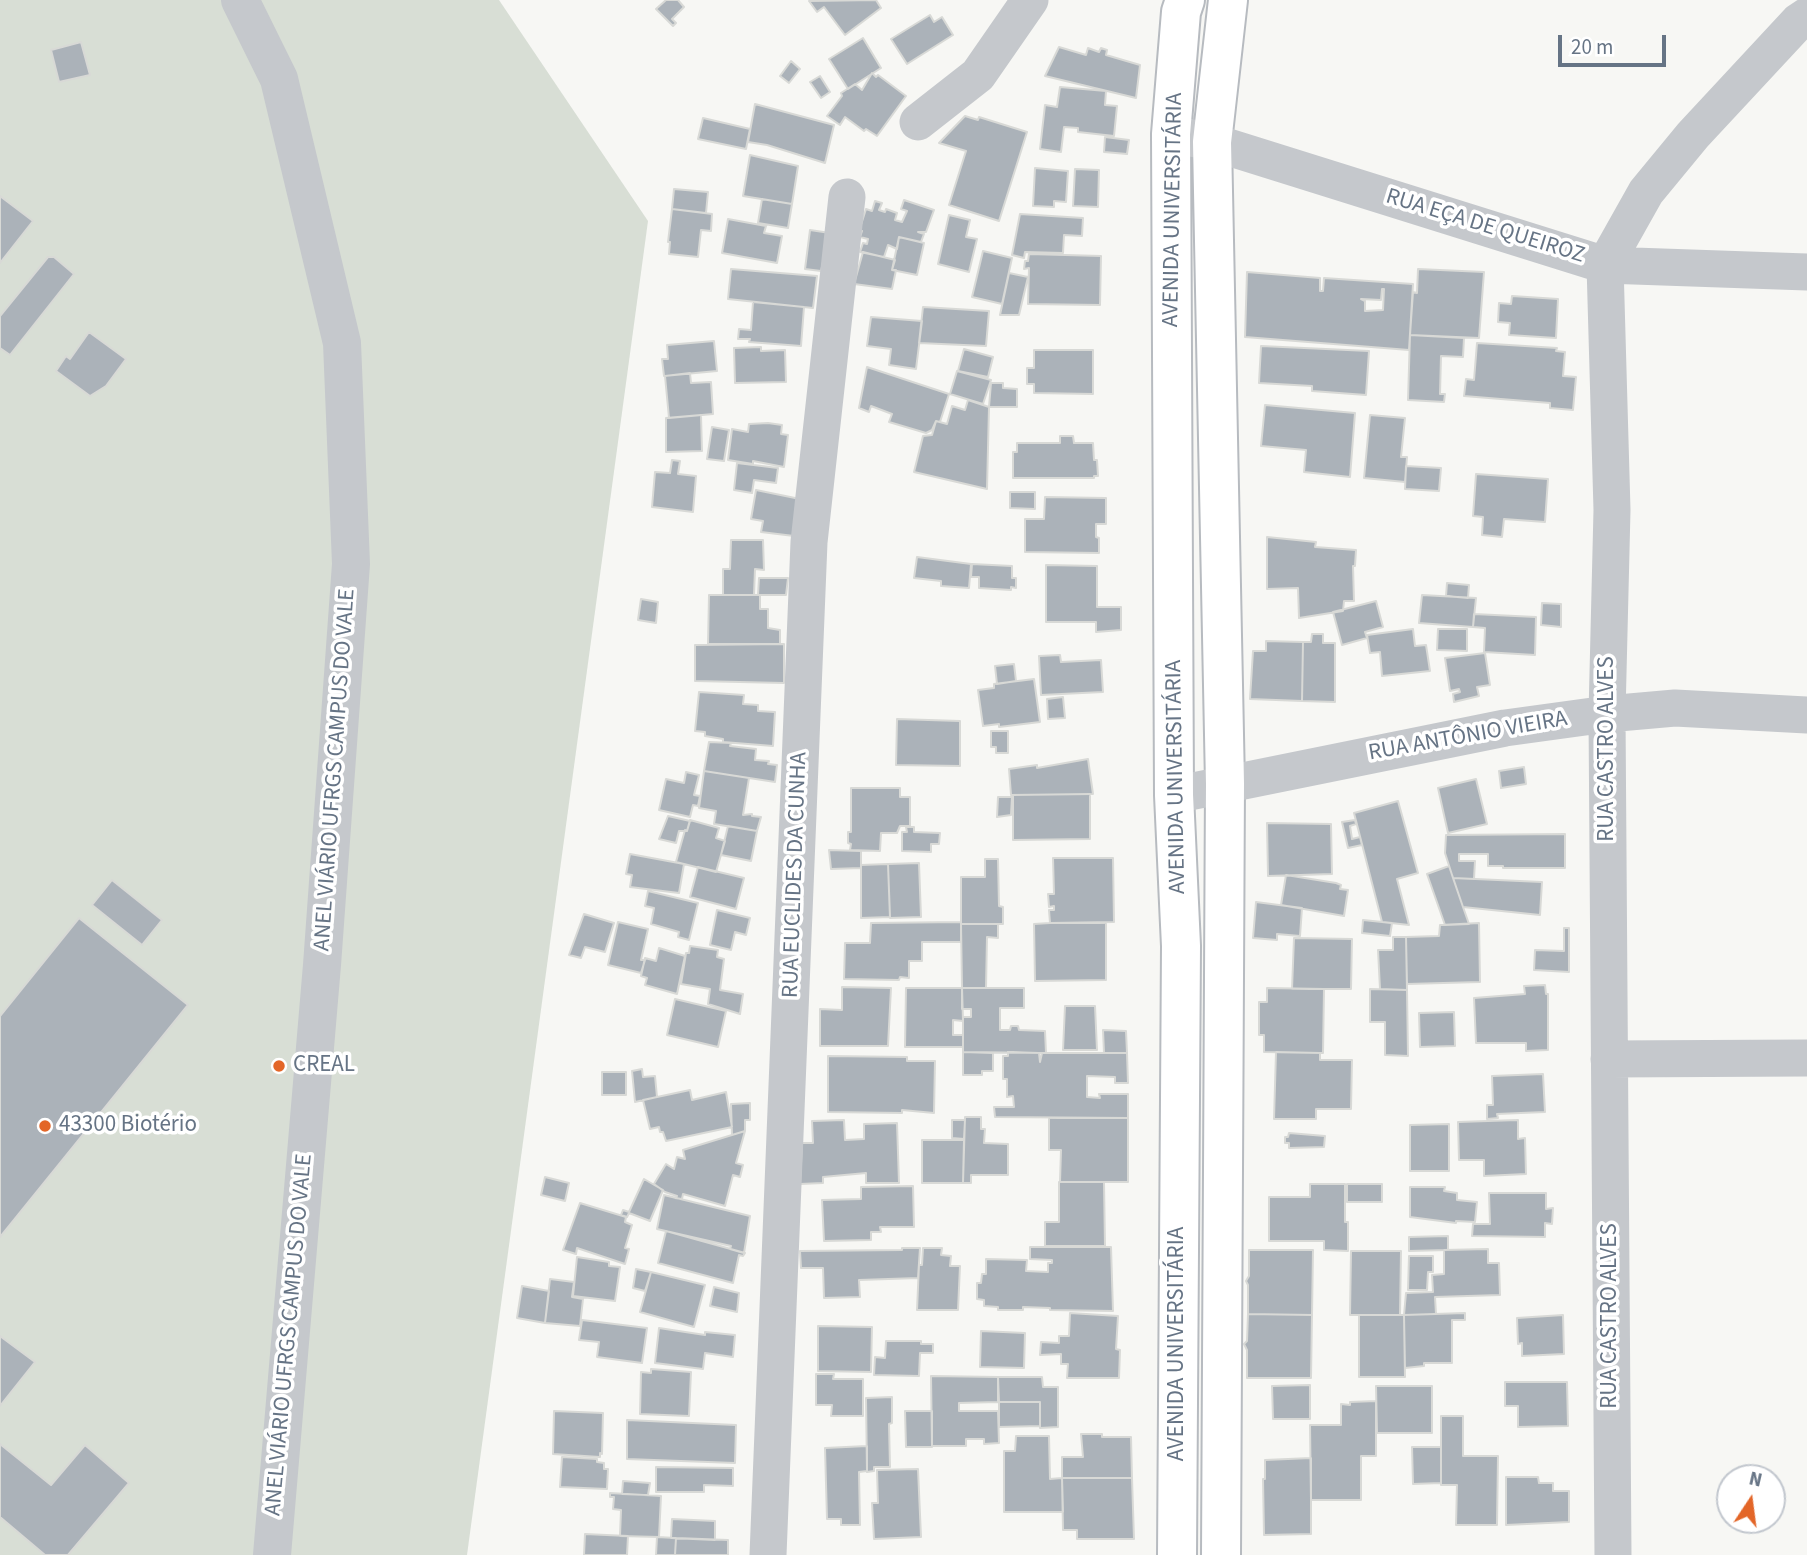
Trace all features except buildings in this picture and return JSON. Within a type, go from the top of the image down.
[{"type":"main road","name":"AVENIDA UNIVERSITÁRIA","points":[[1177,1555],[1181,946],[1174,795],[1171,134],[1181,12],[1185,0]]},
{"type":"main road","name":"AVENIDA UNIVERSITÁRIA","points":[[1221,1555],[1225,784],[1212,142],[1228,0]]},
{"type":"street","name":"ANEL VIÁRIO UFRGS CAMPUS DO VALE","points":[[240,0],[279,79],[342,343],[351,564],[322,965],[272,1555]]},
{"type":"street","points":[[918,122],[978,75],[1030,0]]},
{"type":"street","points":[[1605,265],[1646,192],[1693,135],[1798,22],[1807,16]]},
{"type":"street","name":"RUA EÇA DE QUEIROZ","points":[[1171,134],[1212,142],[1605,265],[1807,272]]},
{"type":"street","name":"RUA EUCLIDES DA CUNHA","points":[[768,1555],[809,542],[848,197]]},
{"type":"street","name":"RUA CASTRO ALVES","points":[[1605,265],[1612,510],[1607,713],[1613,1555]]},
{"type":"street","name":"RUA ANTÔNIO VIEIRA","points":[[1174,795],[1505,728],[1607,713],[1675,708],[1807,715]]},
{"type":"street","points":[[1609,1059],[1807,1058]]},
{"type":"shaded area","points":[[0,0],[499,0],[648,221],[467,1555],[0,1555]]},
{"type":"place","name":"CREAL","points":[[279,1066]]},
{"type":"place","name":"43300 Biotério","points":[[45,1126]]}]
